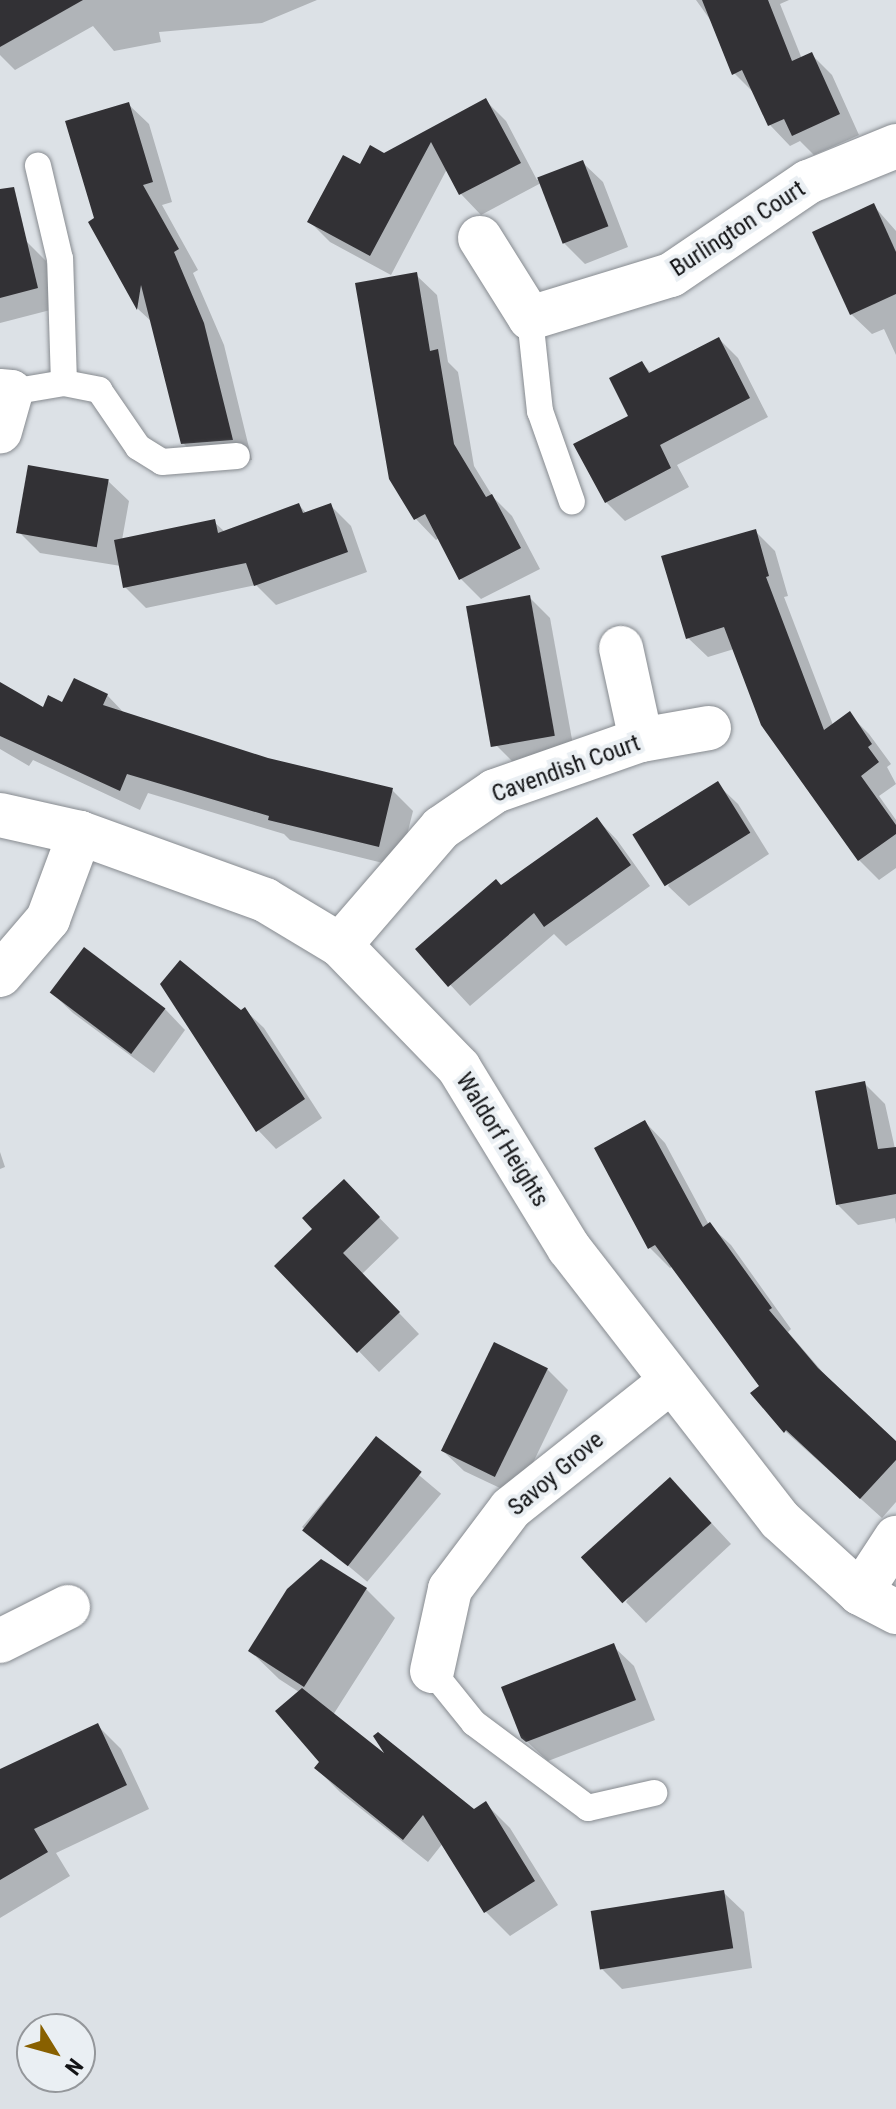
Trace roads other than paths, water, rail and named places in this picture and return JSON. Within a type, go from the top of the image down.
[{"type":"street","name":"Burlington Court","points":[[530,318],[671,275],[808,182],[896,146]]},
{"type":"street","points":[[480,238],[530,318]]},
{"type":"street","points":[[621,648],[641,740]]},
{"type":"street","name":"Cavendish Court","points":[[340,945],[441,828],[495,791],[641,740],[709,728]]},
{"type":"street","name":"Waldorf Heights","points":[[0,815],[80,833],[265,900],[340,945],[459,1068],[569,1248],[780,1520],[878,1603]]},
{"type":"street","points":[[0,975],[48,919],[80,833]]},
{"type":"street","name":"Savoy Grove","points":[[432,1671],[450,1589],[511,1508],[670,1382]]},
{"type":"street","points":[[878,1603],[896,1538]]},
{"type":"street","points":[[0,1641],[68,1607]]},
{"type":"lane","points":[[38,166],[60,259],[64,383]]},
{"type":"lane","points":[[530,318],[540,411],[572,502]]},
{"type":"lane","points":[[4,405],[64,383],[99,390],[138,447],[162,462],[237,456]]},
{"type":"lane","points":[[432,1671],[474,1723],[588,1808],[654,1793]]}]
